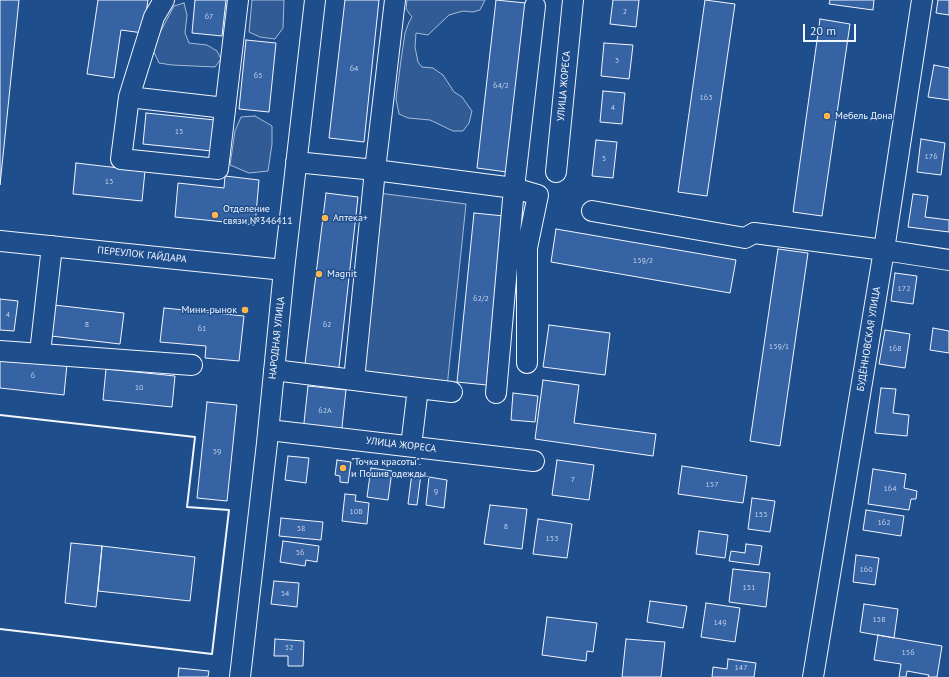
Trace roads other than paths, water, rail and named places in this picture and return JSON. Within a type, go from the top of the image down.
[{"type":"street","points":[[164,0],[154,17],[129,97],[121,159],[218,169],[238,0]]},
{"type":"street","name":"НАРОДНАЯ УЛИЦА","points":[[240,677],[269,430],[284,270],[315,0]]},
{"type":"street","points":[[354,380],[375,170],[395,0]]},
{"type":"street","name":"УЛИЦА ЖОРЕСА","points":[[556,172],[573,0]]},
{"type":"street","name":"БУДЁННОВСКАЯ УЛИЦА","points":[[813,677],[884,250],[922,0]]},
{"type":"street","points":[[496,393],[514,188],[535,6]]},
{"type":"street","points":[[129,97],[225,108]]},
{"type":"street","points":[[296,162],[375,170],[514,188],[538,195],[527,248],[527,363]]},
{"type":"street","points":[[592,211],[745,238],[754,234],[884,250],[949,260]]},
{"type":"street","name":"ПЕРЕУЛОК ГАЙДАРА","points":[[0,241],[284,270]]},
{"type":"street","points":[[40,353],[52,246]]},
{"type":"street","points":[[0,350],[192,365]]},
{"type":"street","points":[[274,370],[452,392]]},
{"type":"street","points":[[411,446],[418,388]]},
{"type":"street","name":"УЛИЦА ЖОРЕСА","points":[[269,430],[534,461]]},
{"type":"place","name":"Мебель Дона","points":[[827,116]]},
{"type":"place","name":"Отделение связи №346411","points":[[215,215]]},
{"type":"place","name":"Аптека+","points":[[325,218]]},
{"type":"place","name":"Magnit","points":[[319,274]]},
{"type":"place","name":"Мини-рынок","points":[[245,310]]},
{"type":"place","name":"\"Точка красоты\". и Пошив одежды.","points":[[343,468]]}]
